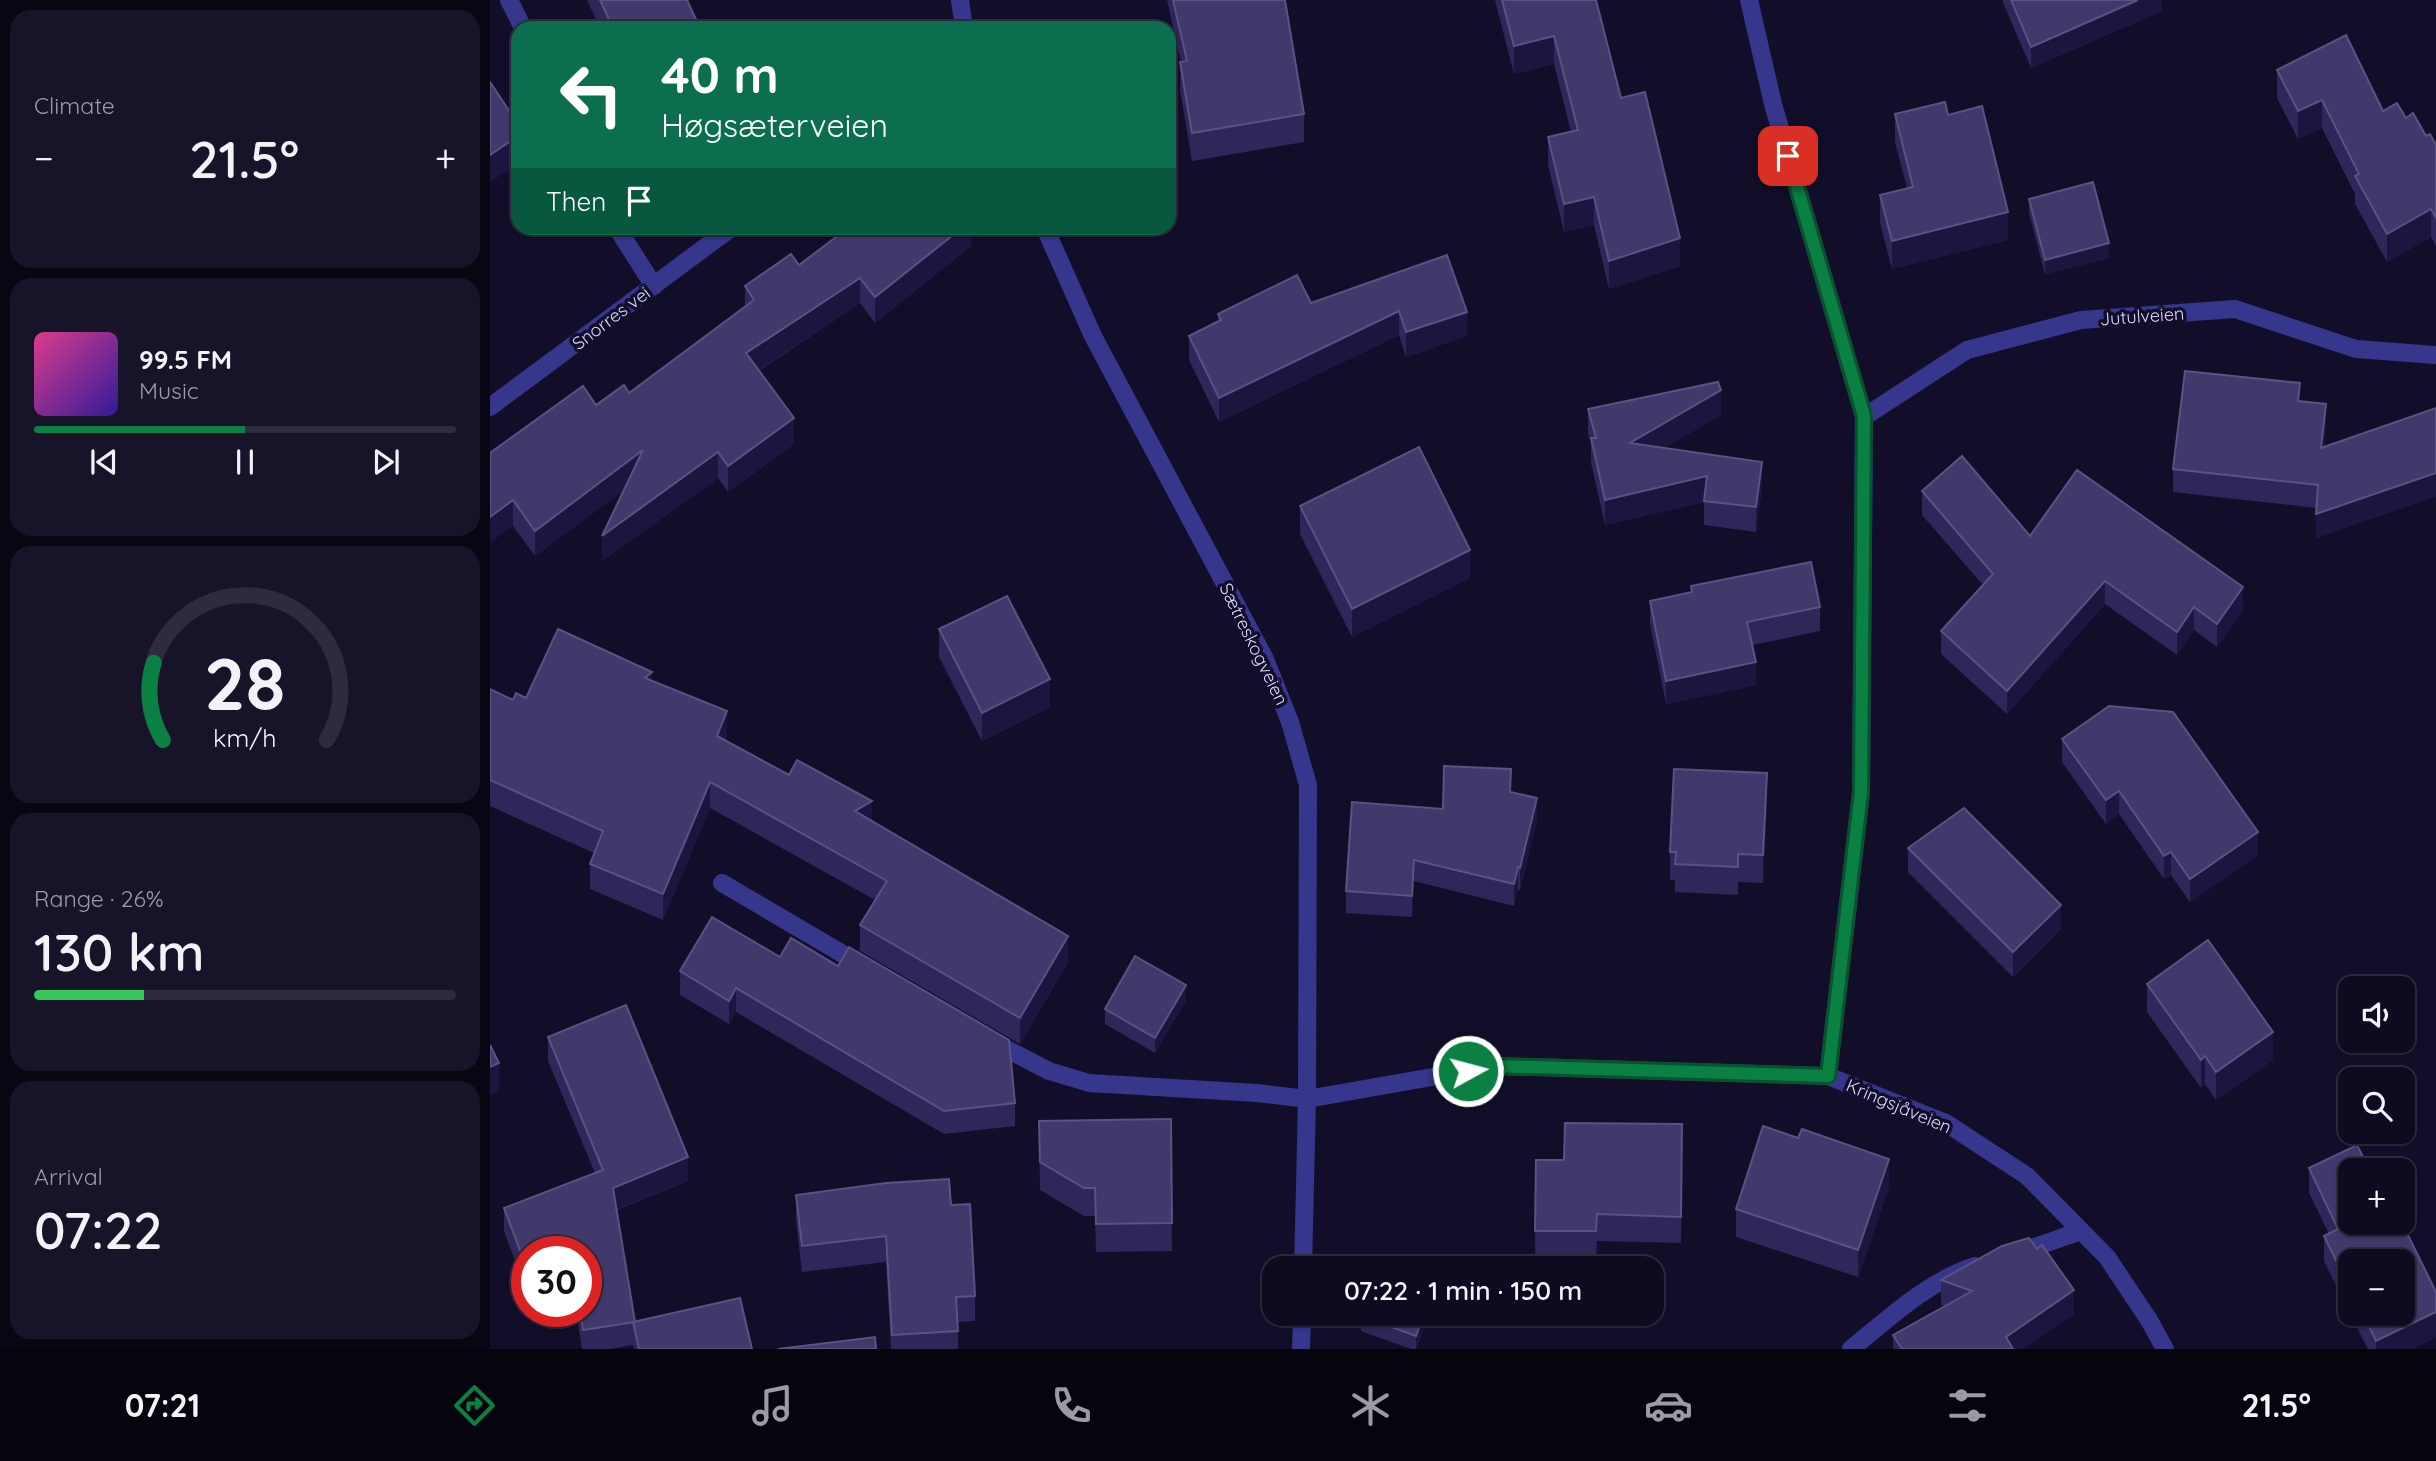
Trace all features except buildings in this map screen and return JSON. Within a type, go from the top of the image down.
[{"type":"street","points":[[509,0],[520,21]]},
{"type":"street","points":[[960,0],[963,21]]},
{"type":"street","points":[[1748,0],[1773,104],[1864,416],[1861,792],[1828,1076]]},
{"type":"street","points":[[621,235],[654,286]]},
{"type":"street","name":"Snorres vei","points":[[490,407],[722,235]]},
{"type":"street","name":"Sætreskogveien","points":[[1048,235],[1093,336],[1265,659],[1290,722],[1308,785],[1307,1099],[1303,1256]]},
{"type":"street","name":"Jutulveien","points":[[1864,416],[1967,350],[2081,320],[2235,309],[2356,349],[2436,355]]},
{"type":"street","points":[[722,883],[875,973]]},
{"type":"street","points":[[969,1028],[1049,1071],[1089,1083],[1257,1093],[1307,1099]]},
{"type":"street","name":"Kringsjåveien","points":[[1307,1099],[1495,1066],[1828,1076],[1946,1124],[2027,1176],[2107,1257],[2165,1349]]},
{"type":"street","points":[[1851,1349],[1904,1306],[1952,1273],[2045,1245],[2081,1231]]},
{"type":"street","points":[[1301,1349],[1302,1326]]},
{"type":"route","points":[[1468,1071],[1495,1066],[1828,1076],[1861,792],[1864,416],[1788,156]]}]
